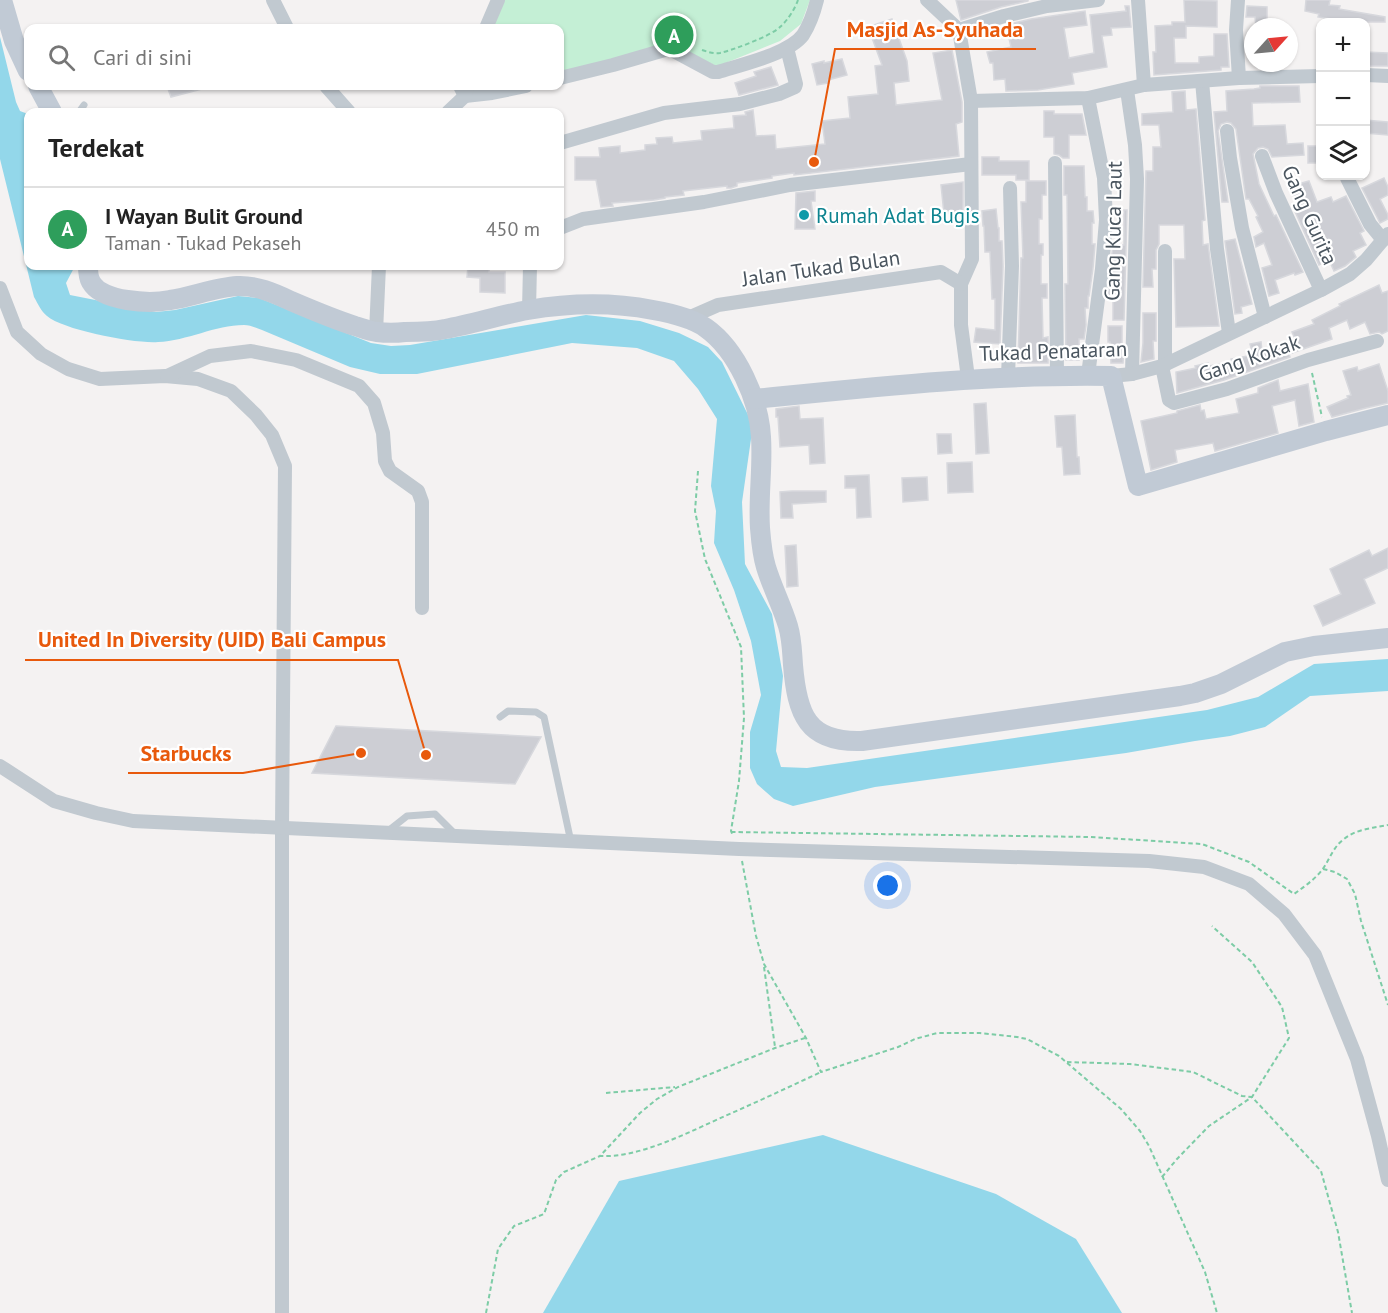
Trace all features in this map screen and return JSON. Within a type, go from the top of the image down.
[{"type":"street","points":[[3,0],[14,41],[24,62]]},
{"type":"street","points":[[273,0],[285,24]]},
{"type":"street","points":[[488,24],[498,0]]},
{"type":"street","points":[[564,77],[668,49],[713,72],[718,72],[787,48],[802,36],[817,0]]},
{"type":"street","points":[[927,0],[959,30],[970,101],[972,259],[961,284],[961,325],[968,378]]},
{"type":"street","points":[[959,30],[1047,6],[1098,0]]},
{"type":"street","points":[[1138,0],[1144,86]]},
{"type":"street","points":[[1238,0],[1236,30],[1239,78]]},
{"type":"street","points":[[564,142],[664,113],[740,104],[779,94],[795,87],[796,84],[787,48]]},
{"type":"street","points":[[1370,75],[1388,76]]},
{"type":"street","points":[[970,101],[1088,98],[1144,86],[1239,78],[1316,76]]},
{"type":"street","points":[[1202,81],[1218,249],[1229,333]]},
{"type":"street","points":[[40,90],[50,108]]},
{"type":"street","points":[[334,90],[346,108]]},
{"type":"street","points":[[451,108],[463,90]]},
{"type":"street","points":[[471,90],[492,93],[507,90]]},
{"type":"street","name":"Gang Kuca Laut","points":[[1127,90],[1135,145],[1137,179],[1132,374]]},
{"type":"street","points":[[1088,98],[1104,178],[1106,220],[1088,375]]},
{"type":"street","points":[[1227,131],[1242,228],[1265,316]]},
{"type":"street","name":"Gang Gurita","points":[[1262,156],[1276,193],[1320,290]]},
{"type":"street","points":[[1055,163],[1057,376]]},
{"type":"street","points":[[564,226],[583,219],[704,202],[790,185],[971,164]]},
{"type":"street","points":[[1348,180],[1370,224],[1386,237]]},
{"type":"street","points":[[1008,377],[1012,266],[1010,188]]},
{"type":"street","name":"Tukad Penataran","points":[[754,399],[968,378],[1132,374],[1163,365],[1350,274],[1386,237]]},
{"type":"street","points":[[1163,365],[1165,251]]},
{"type":"street","points":[[88,270],[91,283],[100,292],[126,300],[167,301],[236,286],[253,287],[283,297],[330,318],[376,332],[422,332],[529,310],[591,304],[615,304],[654,310],[686,319],[706,328],[727,348],[746,379],[754,399],[761,438],[760,523],[764,558],[789,631],[798,700],[810,724],[827,737],[862,741],[1180,696],[1221,684],[1285,652],[1314,646],[1388,638]]},
{"type":"street","points":[[376,332],[379,270]]},
{"type":"street","points":[[529,310],[530,270]]},
{"type":"street","name":"Jalan Tukad Bulan","points":[[686,319],[718,305],[941,272],[961,284]]},
{"type":"street","points":[[0,288],[17,332],[40,354],[68,369],[100,379],[165,376],[198,379],[231,391],[256,415],[272,435],[285,466],[282,1313]]},
{"type":"street","name":"Gang Kokak","points":[[1163,365],[1168,397],[1174,403],[1227,389],[1308,360],[1377,341]]},
{"type":"street","points":[[165,376],[210,356],[251,351],[296,360],[359,386],[374,403],[383,433],[385,461],[390,471],[418,491],[422,502],[422,608]]},
{"type":"street","points":[[1111,376],[1138,486],[1326,431],[1388,416]]},
{"type":"street","points":[[0,766],[54,801],[133,820],[739,849],[1149,861],[1204,867],[1249,884],[1284,914],[1316,955],[1357,1059],[1388,1180]]},
{"type":"lane","points":[[500,717],[508,711],[536,712],[544,717],[570,842]]},
{"type":"lane","points":[[386,833],[407,816],[435,814],[457,836]]},
{"type":"path","points":[[1308,360],[1319,400]]},
{"type":"path","points":[[698,471],[695,511],[705,560],[741,647],[744,718],[739,782],[731,831],[739,849],[756,936],[764,964],[775,1048]]},
{"type":"path","points":[[731,831],[1091,837],[1202,844],[1249,862],[1294,894],[1315,878],[1343,839],[1355,832],[1388,825]]},
{"type":"path","points":[[1323,869],[1335,872],[1347,879],[1355,894],[1361,921],[1388,1005]]},
{"type":"path","points":[[1162,1177],[1209,1126],[1252,1097],[1289,1038],[1282,1006],[1252,962],[1212,926]]},
{"type":"path","points":[[764,964],[806,1038],[822,1072]]},
{"type":"path","points":[[600,1156],[610,1157],[680,1137],[822,1072],[898,1047],[915,1039],[937,1033],[980,1032],[1027,1039],[1059,1056],[1121,1109],[1140,1131],[1149,1146],[1205,1272],[1217,1313]]},
{"type":"path","points":[[486,1313],[498,1249],[514,1226],[544,1214],[556,1180],[564,1172],[600,1156],[640,1113],[657,1099],[678,1087],[806,1038]]},
{"type":"path","points":[[1066,1062],[1130,1064],[1193,1072],[1242,1096],[1252,1097],[1321,1170],[1338,1233],[1352,1313]]},
{"type":"path","points":[[606,1093],[678,1087]]},
{"type":"green space","points":[[504,0],[810,0],[801,24],[780,41],[718,66],[672,44],[564,71],[564,24],[495,24]]},
{"type":"water","points":[[0,37],[16,102],[20,111],[24,112],[24,256],[0,159]]},
{"type":"water","points":[[27,270],[73,270],[66,283],[70,295],[156,312],[238,296],[259,298],[371,343],[391,346],[410,345],[586,315],[640,321],[679,333],[708,347],[722,362],[753,425],[742,502],[745,564],[772,614],[783,676],[776,751],[781,767],[807,768],[1207,710],[1258,697],[1314,664],[1388,659],[1388,691],[1310,696],[1265,727],[1230,736],[1126,753],[875,787],[793,806],[774,799],[757,784],[750,768],[750,732],[761,695],[751,641],[734,590],[714,543],[716,511],[711,486],[717,419],[698,389],[674,361],[637,348],[572,343],[417,374],[380,374],[350,367],[246,325],[158,342],[100,335],[55,321],[45,314],[34,297]]},
{"type":"water","points":[[823,1135],[996,1194],[1076,1239],[1122,1313],[543,1313],[619,1181]]},
{"type":"building","points":[[956,0],[1028,0],[1028,1],[961,20]]},
{"type":"building","points":[[1184,0],[1217,1],[1217,27],[1186,26],[1186,38],[1174,38],[1175,63],[1199,63],[1199,57],[1214,56],[1214,34],[1227,34],[1229,67],[1221,67],[1221,70],[1154,75],[1155,26],[1185,22]]},
{"type":"building","points":[[1306,0],[1330,0],[1329,5],[1340,6],[1339,9],[1385,17],[1385,22],[1370,22],[1370,18],[1324,18],[1318,17],[1319,14],[1305,11]]},
{"type":"building","points":[[1125,6],[1129,6],[1131,27],[1111,28],[1112,35],[1102,36],[1107,67],[1072,73],[1074,84],[1038,90],[1006,91],[1005,79],[994,80],[993,63],[990,63],[987,52],[1011,47],[1006,25],[1085,11],[1087,25],[1064,28],[1069,58],[1094,53],[1090,15],[1126,11]]},
{"type":"building","points":[[1247,6],[1267,7],[1267,18],[1246,17]]},
{"type":"building","points":[[892,19],[907,61],[909,81],[894,83],[896,105],[942,100],[933,53],[952,50],[962,102],[962,122],[956,124],[959,156],[772,176],[772,178],[737,183],[737,186],[731,188],[727,186],[683,191],[684,195],[612,203],[613,206],[601,207],[596,180],[575,180],[575,157],[600,157],[599,148],[620,146],[620,153],[645,150],[645,145],[657,144],[656,138],[672,137],[673,143],[702,140],[701,131],[734,128],[733,116],[746,115],[745,112],[753,110],[756,136],[775,135],[776,149],[825,144],[822,121],[850,118],[848,97],[878,94],[875,66],[882,65],[868,27]]},
{"type":"building","points":[[1370,52],[1388,53],[1388,66],[1370,66]]},
{"type":"building","points":[[842,59],[847,75],[828,80],[829,83],[817,85],[812,64]]},
{"type":"building","points":[[771,67],[778,85],[739,95],[735,83],[756,76],[754,72]]},
{"type":"building","points":[[1260,86],[1299,86],[1300,102],[1252,103],[1253,126],[1285,125],[1287,144],[1303,143],[1304,155],[1272,157],[1268,149],[1263,147],[1258,148],[1253,154],[1259,184],[1303,272],[1275,280],[1279,293],[1269,296],[1262,268],[1272,265],[1264,243],[1256,247],[1254,237],[1263,232],[1256,217],[1258,216],[1249,199],[1246,199],[1236,129],[1227,122],[1221,124],[1218,131],[1228,202],[1222,202],[1214,112],[1227,111],[1226,91],[1254,89]]},
{"type":"building","points":[[168,90],[198,90],[171,97]]},
{"type":"building","points":[[1185,91],[1186,110],[1196,109],[1205,220],[1202,221],[1203,245],[1208,244],[1219,326],[1176,327],[1174,259],[1185,259],[1184,225],[1159,225],[1156,269],[1152,269],[1153,287],[1143,287],[1146,171],[1153,171],[1153,147],[1161,147],[1159,125],[1142,125],[1142,114],[1173,112],[1172,92]]},
{"type":"building","points":[[1044,111],[1054,111],[1054,114],[1082,114],[1086,135],[1069,135],[1069,158],[1054,154],[1054,137],[1044,137]]},
{"type":"building","points":[[1370,120],[1388,122],[1388,135],[1370,133]]},
{"type":"building","points":[[1308,146],[1316,146],[1316,163],[1308,163]]},
{"type":"building","points":[[982,157],[999,157],[999,161],[1029,161],[1029,180],[1016,180],[1016,175],[982,175]]},
{"type":"building","points":[[1064,166],[1084,166],[1087,211],[1093,211],[1094,223],[1092,223],[1092,244],[1095,244],[1093,268],[1088,308],[1085,308],[1084,339],[1079,339],[1079,360],[1066,360],[1065,284],[1068,284],[1067,195],[1064,195]]},
{"type":"building","points":[[1384,178],[1388,187],[1388,195],[1380,199],[1388,219],[1380,223],[1362,188]]},
{"type":"building","points":[[1026,181],[1046,181],[1046,195],[1042,195],[1042,219],[1039,219],[1039,244],[1043,244],[1041,284],[1047,284],[1047,298],[1042,298],[1043,338],[1048,337],[1048,363],[1018,363],[1021,258],[1023,258],[1021,202],[1026,202]]},
{"type":"building","points":[[1309,181],[1317,202],[1331,197],[1333,202],[1346,196],[1364,231],[1360,233],[1366,245],[1353,251],[1356,257],[1334,271],[1329,260],[1319,265],[1293,207],[1297,205],[1291,186]]},
{"type":"building","points":[[963,182],[963,212],[944,214],[941,185]]},
{"type":"building","name":"Rumah Adat Bugis","points":[[815,191],[815,201],[811,201],[815,229],[795,229],[796,193]]},
{"type":"building","points":[[996,209],[999,241],[1002,241],[1003,266],[1000,344],[974,342],[976,328],[995,330],[995,299],[992,299],[990,252],[985,252],[982,211]]},
{"type":"building","points":[[1124,210],[1127,210],[1124,320],[1113,320],[1113,296],[1107,296],[1113,245],[1124,245]]},
{"type":"building","points":[[1235,239],[1252,304],[1241,307],[1242,313],[1235,314],[1225,241]]},
{"type":"building","points":[[468,270],[505,272],[505,293],[480,292],[480,278],[467,277]]},
{"type":"building","points":[[1379,285],[1382,293],[1388,291],[1388,331],[1382,334],[1379,332],[1370,334],[1365,322],[1350,329],[1347,320],[1329,328],[1332,339],[1289,354],[1290,357],[1224,380],[1177,393],[1176,372],[1208,363],[1209,366],[1232,362],[1231,359],[1253,355],[1250,344],[1261,342],[1262,351],[1296,341],[1292,332],[1314,324],[1312,320]]},
{"type":"building","points":[[1143,313],[1156,313],[1156,341],[1153,341],[1154,359],[1141,362],[1143,343]]},
{"type":"building","points":[[1108,326],[1122,326],[1123,363],[1111,363]]},
{"type":"building","points":[[1379,364],[1388,391],[1388,403],[1332,417],[1327,407],[1351,395],[1343,371],[1357,367],[1358,371]]},
{"type":"building","points":[[1278,380],[1280,391],[1308,384],[1314,422],[1299,426],[1295,400],[1272,406],[1278,433],[1215,451],[1213,443],[1175,450],[1177,462],[1151,470],[1141,421],[1200,405],[1206,419],[1239,413],[1236,399],[1258,393],[1258,388]]},
{"type":"building","points":[[986,403],[989,453],[976,454],[974,404]]},
{"type":"building","points":[[799,406],[800,419],[823,418],[825,463],[810,464],[809,445],[780,447],[776,409]]},
{"type":"building","points":[[1075,415],[1080,474],[1064,475],[1062,447],[1057,447],[1055,416]]},
{"type":"building","points":[[937,434],[951,434],[952,453],[938,454]]},
{"type":"building","points":[[972,462],[973,492],[948,493],[947,463]]},
{"type":"building","points":[[869,475],[871,517],[857,518],[856,488],[845,488],[845,476]]},
{"type":"building","points":[[927,477],[928,500],[903,502],[902,478]]},
{"type":"building","points":[[826,491],[826,502],[792,504],[793,518],[781,518],[780,492]]},
{"type":"building","points":[[796,545],[798,586],[787,587],[785,546]]},
{"type":"building","points":[[1388,548],[1388,568],[1364,579],[1375,603],[1323,626],[1314,606],[1341,594],[1330,569],[1369,550],[1372,556]]},
{"type":"building","points":[[336,726],[541,737],[515,784],[312,773]]},
{"type":"place","name":"I Wayan Bulit Ground","points":[[674,35]]},
{"type":"place","name":"Masjid As-Syuhada","points":[[814,162]]},
{"type":"place","name":"Rumah Adat Bugis","points":[[804,215]]},
{"type":"place","name":"Starbucks","points":[[361,753]]},
{"type":"place","name":"United In Diversity (UID) Bali Campus","points":[[426,755]]}]
